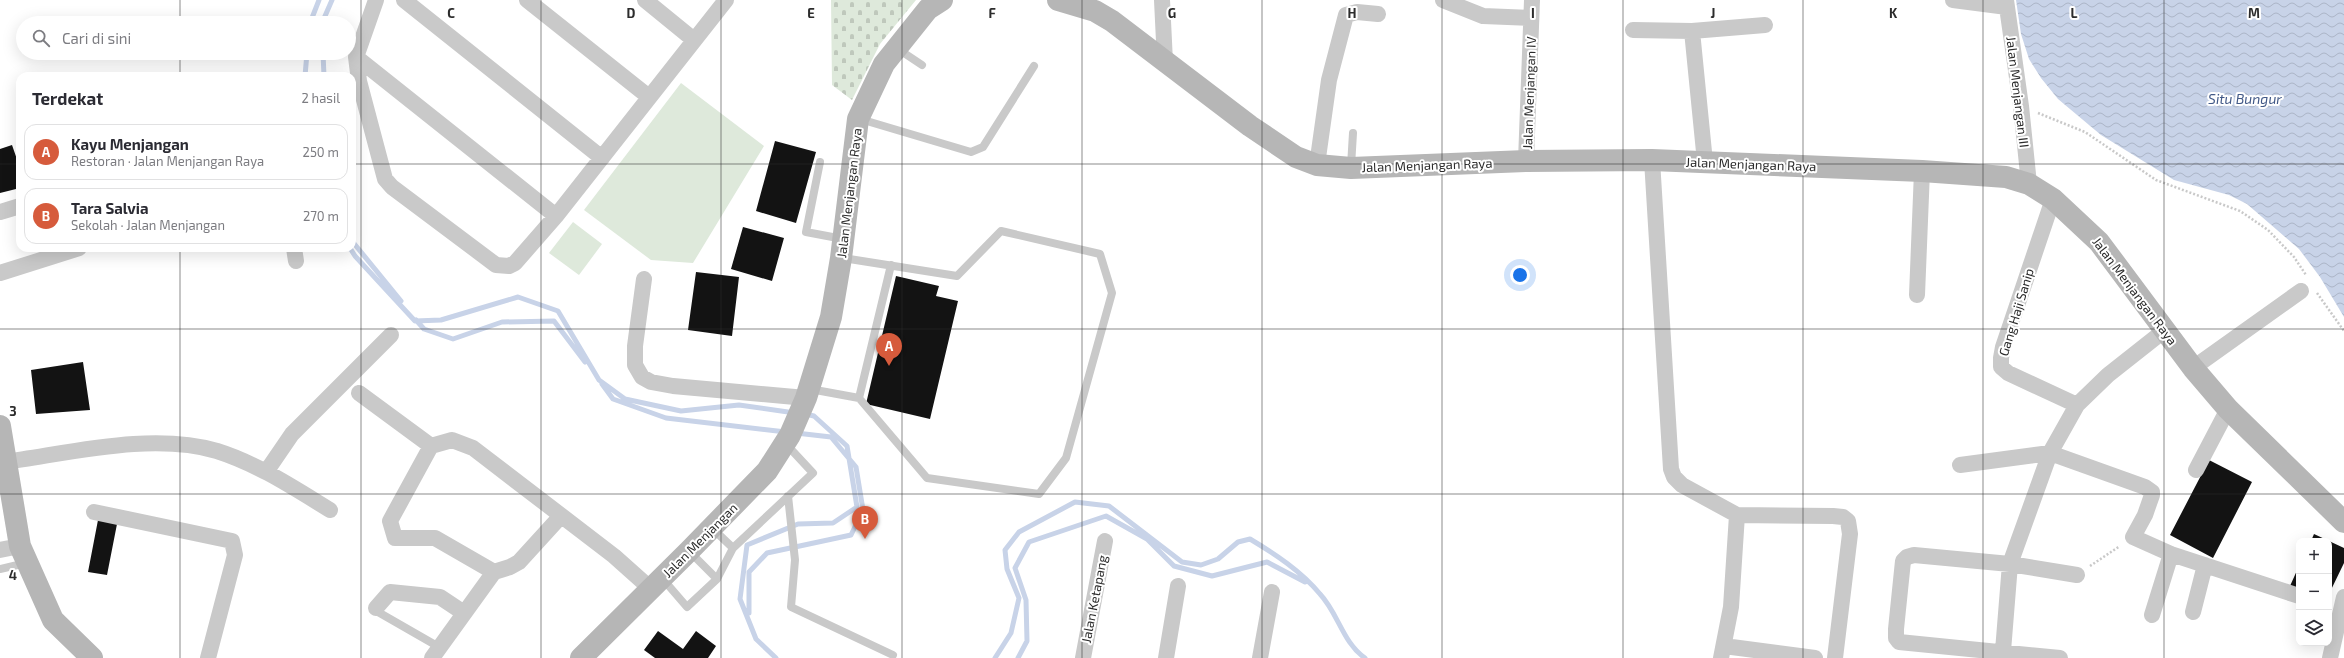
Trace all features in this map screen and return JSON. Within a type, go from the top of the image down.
[{"type":"main road","name":"Jalan Menjangan Raya","points":[[806,398],[831,317],[842,248],[858,118],[884,64],[928,9],[942,0]]},
{"type":"main road","name":"Jalan Menjangan Raya","points":[[1061,0],[1095,11],[1112,21],[1165,62],[1264,134],[1296,156],[1317,165],[1351,168],[1526,162],[1652,160],[1922,171],[2006,177],[2029,184],[2053,199],[2099,242],[2193,368],[2228,409],[2344,522]]},
{"type":"main road","name":"Jalan Menjangan","points":[[581,658],[712,528],[767,471],[788,439],[806,398]]},
{"type":"main road","points":[[0,426],[16,553],[53,620],[92,658]]},
{"type":"street","points":[[376,0],[356,56],[359,81],[381,171],[385,179],[392,187],[496,265],[504,266],[515,264],[556,216],[726,0]]},
{"type":"street","points":[[404,0],[602,158]]},
{"type":"street","points":[[527,0],[649,97]]},
{"type":"street","points":[[645,0],[694,40]]},
{"type":"street","points":[[1162,0],[1165,62]]},
{"type":"street","points":[[1443,0],[1483,16],[1531,18]]},
{"type":"street","name":"Jalan Menjangan IV","points":[[1526,162],[1532,0]]},
{"type":"street","points":[[1953,0],[2006,3]]},
{"type":"street","name":"Jalan Menjangan III","points":[[2006,3],[2021,106],[2029,184]]},
{"type":"street","points":[[1317,165],[1329,80],[1346,15],[1357,12],[1378,14]]},
{"type":"street","points":[[1633,30],[1692,31],[1765,25]]},
{"type":"street","points":[[1692,31],[1705,162]]},
{"type":"street","points":[[356,56],[556,216]]},
{"type":"street","points":[[1652,160],[1671,469],[1674,477],[1682,484],[1737,515],[1833,516],[1843,518],[1848,521],[1850,534],[1835,658]]},
{"type":"street","points":[[1917,295],[1922,171]]},
{"type":"street","name":"Gang Haji Sanip","points":[[2053,199],[2003,348],[2000,358],[2001,367],[2008,373],[2077,405]]},
{"type":"street","points":[[0,212],[16,207]]},
{"type":"street","points":[[0,273],[66,252]]},
{"type":"street","points":[[644,279],[635,346],[635,365],[642,377],[651,382],[674,386],[806,398]]},
{"type":"street","points":[[2193,368],[2308,286]]},
{"type":"street","points":[[2003,651],[2010,564],[2050,453],[2077,405],[2113,370],[2165,330]]},
{"type":"street","points":[[266,472],[292,434],[391,335]]},
{"type":"street","points":[[359,394],[431,446]]},
{"type":"street","points":[[2196,470],[2228,409]]},
{"type":"street","points":[[494,572],[435,538],[395,538],[390,521],[431,446],[452,440],[473,448],[560,517],[656,584]]},
{"type":"street","points":[[5,462],[124,444],[160,442],[216,451],[266,472],[330,510]]},
{"type":"street","points":[[1960,466],[2050,453],[2150,490],[2152,492],[2150,502],[2133,537],[2171,554],[2296,595]]},
{"type":"street","points":[[94,512],[232,541],[235,555],[208,658]]},
{"type":"street","points":[[1737,515],[1732,599],[1722,652],[1812,658]]},
{"type":"street","points":[[436,653],[494,572],[510,567],[519,562],[560,517]]},
{"type":"street","name":"Jalan Ketapang","points":[[1083,658],[1106,541]]},
{"type":"street","points":[[2152,615],[2171,554]]},
{"type":"street","points":[[2060,658],[2003,651],[1899,642],[1896,638],[1896,629],[1903,561],[1907,557],[1914,555],[2010,564],[2077,575]]},
{"type":"street","points":[[2194,612],[2204,564]]},
{"type":"street","points":[[1166,658],[1178,586]]},
{"type":"street","points":[[376,608],[390,592],[440,598],[464,613]]},
{"type":"street","points":[[1260,658],[1272,592]]},
{"type":"street","points":[[2330,658],[2338,605]]},
{"type":"lane","points":[[897,48],[922,65]]},
{"type":"lane","points":[[858,118],[971,152],[983,147],[1034,66]]},
{"type":"lane","points":[[1351,168],[1353,133]]},
{"type":"lane","points":[[820,162],[806,232],[842,248],[891,265],[957,276],[1001,231],[1100,254],[1112,293],[1066,458],[1039,494],[926,478],[859,398]]},
{"type":"lane","points":[[859,398],[891,265]]},
{"type":"lane","points":[[806,398],[859,398]]},
{"type":"lane","points":[[656,584],[687,607],[717,579],[733,548],[813,473],[788,439]]},
{"type":"lane","points":[[788,496],[796,560],[791,607],[893,655]]},
{"type":"lane","points":[[712,528],[733,548]]},
{"type":"lane","points":[[689,551],[717,579]]},
{"type":"lane","points":[[0,569],[16,553]]},
{"type":"lane","points":[[376,608],[378,612],[436,653]]},
{"type":"path","points":[[2021,106],[2085,132],[2156,180],[2240,211],[2268,230],[2294,257],[2308,286],[2344,331]]},
{"type":"path","points":[[2077,575],[2133,537]]},
{"type":"green space","points":[[831,0],[916,0],[880,44],[852,100],[832,85]]},
{"type":"green space","points":[[681,83],[764,146],[693,263],[651,260],[584,210]]},
{"type":"green space","points":[[573,222],[602,244],[579,275],[549,253]]},
{"type":"water","name":"Situ Bungur","points":[[2016,0],[2344,0],[2344,317],[2320,277],[2299,249],[2247,204],[2229,195],[2174,180],[2101,135],[2058,99],[2041,78],[2029,59],[2021,34]]},
{"type":"building","points":[[775,141],[816,152],[796,223],[756,211]]},
{"type":"building","points":[[12,145],[16,156],[16,189],[0,193],[0,149]]},
{"type":"building","points":[[743,227],[784,238],[772,281],[731,269]]},
{"type":"building","points":[[696,272],[739,277],[732,336],[688,330]]},
{"type":"building","points":[[896,276],[939,286],[936,296],[958,301],[930,419],[866,404]]},
{"type":"building","points":[[83,362],[90,410],[36,414],[31,370]]},
{"type":"building","points":[[2209,460],[2252,482],[2213,558],[2170,535]]},
{"type":"building","points":[[98,520],[117,524],[107,575],[88,572]]},
{"type":"building","points":[[2314,534],[2323,538],[2312,538]]},
{"type":"building","points":[[2332,542],[2344,548],[2344,563],[2332,588]]},
{"type":"building","points":[[2296,573],[2296,589],[2290,586]]},
{"type":"building","points":[[658,631],[683,649],[696,631],[716,646],[708,658],[655,658],[644,650]]},
{"type":"waterway","points":[[313,16],[319,0]]},
{"type":"waterway","points":[[325,16],[332,0]]},
{"type":"waterway","points":[[305,72],[306,60]]},
{"type":"waterway","points":[[323,60],[324,72]]},
{"type":"waterway","points":[[356,246],[401,301]]},
{"type":"waterway","points":[[352,252],[415,321],[441,320],[518,297],[558,311],[599,380],[625,399],[681,411],[739,405],[795,413]]},
{"type":"waterway","points":[[416,320],[424,329],[453,339],[502,322],[554,321],[585,362]]},
{"type":"waterway","points":[[602,384],[613,399],[666,418],[786,432]]},
{"type":"waterway","points":[[776,658],[756,639],[740,599],[747,545],[798,524],[833,523],[857,507],[847,446],[814,416],[805,414]]},
{"type":"waterway","points":[[749,613],[749,572],[767,553],[851,535],[863,510],[856,467],[831,437],[796,433]]},
{"type":"waterway","points":[[995,658],[1011,633],[1019,598],[1007,569],[1005,550],[1019,532],[1075,502],[1109,506],[1182,562],[1201,565],[1218,559],[1238,542],[1250,539],[1287,564],[1313,586],[1332,610],[1351,644],[1357,652],[1365,658]]},
{"type":"waterway","points":[[1018,658],[1027,641],[1026,600],[1015,568],[1029,542],[1106,516],[1147,539],[1174,566],[1212,576],[1267,562],[1305,582]]},
{"type":"place","name":"Kayu Menjangan","points":[[889,366]]},
{"type":"place","name":"Tara Salvia","points":[[865,539]]}]
